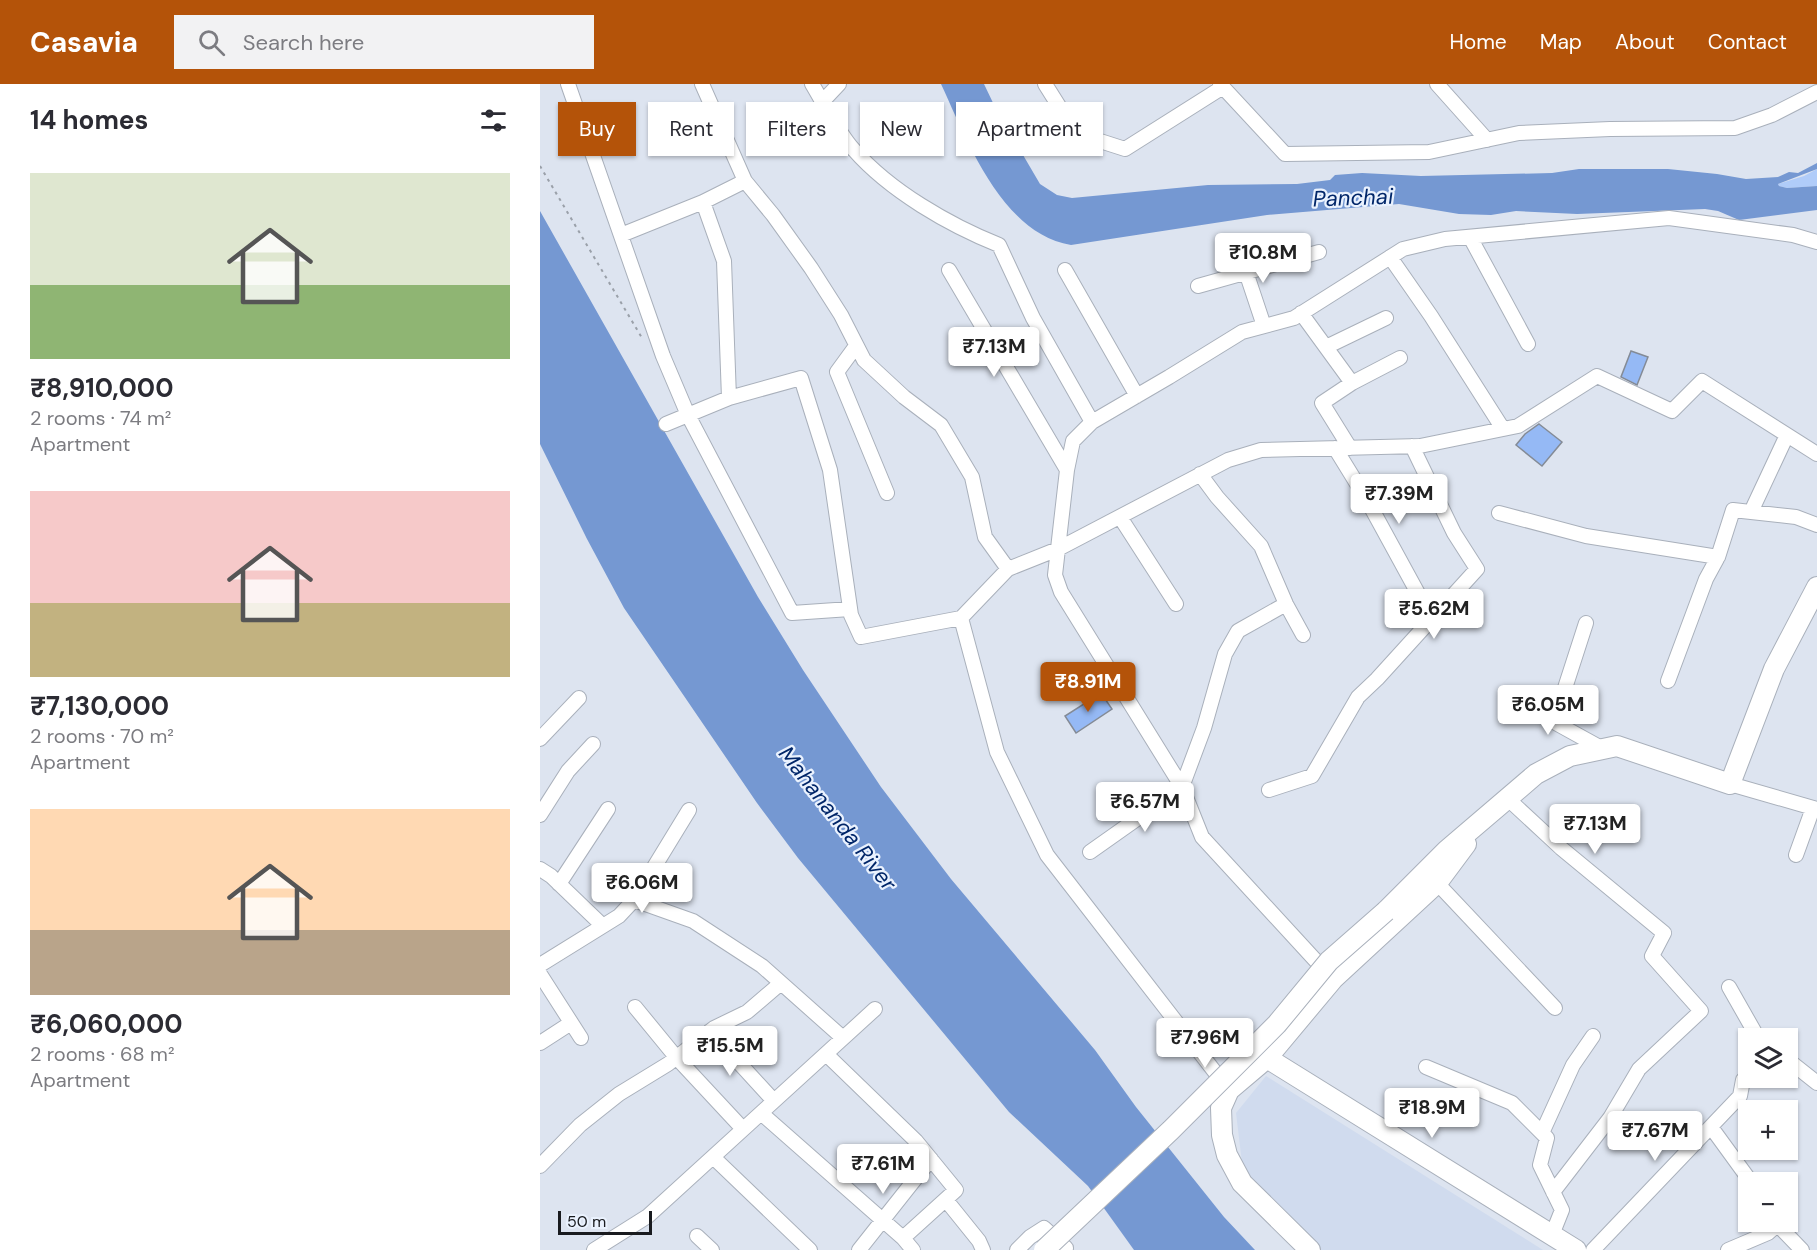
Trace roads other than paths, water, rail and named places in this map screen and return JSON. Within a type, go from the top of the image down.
[{"type":"street","points":[[568,84],[663,356],[688,415],[792,613],[850,609]]},
{"type":"street","points":[[702,84],[745,181],[811,268],[841,315],[864,360],[904,397],[941,425],[972,477],[985,537],[1008,569]]},
{"type":"street","points":[[812,84],[852,149],[874,170],[935,215],[999,245],[1033,318],[1092,422]]},
{"type":"street","points":[[823,101],[839,84]]},
{"type":"street","points":[[1045,84],[1062,111],[1097,140],[1125,149],[1222,86],[1285,154],[1429,152],[1519,133],[1599,129],[1735,128],[1772,115],[1817,92]]},
{"type":"street","points":[[1437,84],[1486,140]]},
{"type":"street","points":[[621,235],[703,202],[745,181]]},
{"type":"street","points":[[703,202],[724,261],[729,398]]},
{"type":"street","points":[[1333,979],[1202,837],[1182,787],[1061,592],[1055,575],[1067,470],[1073,441],[1092,422],[1242,332],[1294,318],[1403,249],[1445,239],[1669,218],[1793,235],[1817,242]]},
{"type":"street","points":[[1470,237],[1528,344]]},
{"type":"street","points":[[1198,286],[1319,252]]},
{"type":"street","points":[[1390,258],[1431,316],[1503,429]]},
{"type":"street","points":[[949,270],[1067,470]]},
{"type":"street","points":[[1065,270],[1137,396]]},
{"type":"street","points":[[1246,273],[1264,326]]},
{"type":"street","points":[[1301,313],[1352,383]]},
{"type":"street","points":[[1326,347],[1386,318]]},
{"type":"street","points":[[856,346],[837,372],[887,493]]},
{"type":"street","points":[[1350,448],[1322,403],[1352,383],[1400,358]]},
{"type":"street","points":[[666,424],[729,398],[801,378],[830,470],[850,609],[861,638],[961,618],[1008,569],[1058,549],[1228,460],[1261,450],[1412,446],[1518,426],[1597,376],[1672,411],[1702,381],[1817,454]]},
{"type":"street","points":[[1751,512],[1787,435]]},
{"type":"street","points":[[1269,790],[1312,776],[1358,697],[1477,569],[1454,532],[1412,446]]},
{"type":"street","points":[[1335,448],[1368,500],[1432,619]]},
{"type":"street","points":[[1200,474],[1217,497],[1261,546],[1302,635]]},
{"type":"street","points":[[1668,681],[1706,579],[1718,557],[1733,510],[1796,517],[1817,525]]},
{"type":"street","points":[[1499,513],[1586,536],[1718,557]]},
{"type":"street","points":[[1120,517],[1176,604]]},
{"type":"street","points":[[1730,784],[1774,669],[1817,587]]},
{"type":"street","points":[[1090,852],[1182,787],[1204,728],[1225,654],[1238,632],[1286,604]]},
{"type":"street","points":[[961,618],[997,752],[1047,855],[1229,1090]]},
{"type":"street","points":[[1554,722],[1586,623]]},
{"type":"street","points":[[1507,696],[1603,748]]},
{"type":"street","points":[[540,739],[579,698]]},
{"type":"street","points":[[540,815],[568,771],[593,744]]},
{"type":"street","points":[[1044,1250],[1171,1130],[1277,1024],[1329,961],[1386,911],[1447,850],[1536,774],[1570,756],[1617,746],[1730,784],[1815,809],[1796,855]]},
{"type":"street","points":[[1507,798],[1561,848],[1664,933],[1652,956],[1701,1011],[1639,1069],[1610,1118],[1553,1192]]},
{"type":"street","points":[[560,884],[608,809]]},
{"type":"street","points":[[540,965],[619,916],[634,900],[689,810]]},
{"type":"street","points":[[1310,1250],[1242,1183],[1227,1155],[1222,1135],[1221,1108],[1229,1090],[1267,1058],[1333,979],[1437,883],[1462,850],[1479,822]]},
{"type":"street","points":[[540,869],[560,884],[603,926]]},
{"type":"street","points":[[1437,883],[1555,1008]]},
{"type":"street","points":[[634,900],[693,921],[762,966],[843,1038]]},
{"type":"street","points":[[540,974],[581,1038]]},
{"type":"street","points":[[540,1166],[580,1125],[619,1094],[676,1057],[710,1031],[747,1012],[781,983]]},
{"type":"street","points":[[1728,987],[1752,1028]]},
{"type":"street","points":[[635,1007],[676,1057],[743,1129]]},
{"type":"street","points":[[594,1250],[612,1246],[648,1216],[875,1009]]},
{"type":"street","points":[[540,1043],[571,1023]]},
{"type":"street","points":[[710,1031],[774,1101]]},
{"type":"street","points":[[1542,1133],[1573,1065],[1593,1036]]},
{"type":"street","points":[[825,1054],[916,1141],[956,1190],[903,1238]]},
{"type":"street","points":[[1267,1058],[1576,1250]]},
{"type":"street","points":[[1426,1067],[1512,1103],[1547,1138],[1540,1165],[1562,1210],[1552,1235]]},
{"type":"street","points":[[1798,1068],[1817,1083]]},
{"type":"street","points":[[1593,1250],[1711,1128],[1740,1096],[1742,1088]]},
{"type":"street","points":[[761,1113],[903,1238],[913,1250]]},
{"type":"street","points":[[1711,1128],[1743,1172]]},
{"type":"street","points":[[713,1157],[810,1250]]},
{"type":"street","points":[[859,1250],[931,1159]]},
{"type":"street","points":[[946,1200],[979,1241],[983,1250]]},
{"type":"street","points":[[1017,1250],[1030,1237],[1044,1228],[1066,1248],[1064,1250]]},
{"type":"street","points":[[1728,1250],[1769,1232]]},
{"type":"street","points":[[1785,1232],[1802,1250]]},
{"type":"street","points":[[697,1236],[712,1250]]},
{"type":"water","points":[[941,84],[984,84],[993,102],[956,102],[956,116]]},
{"type":"water","name":"Panchai","points":[[1024,156],[1040,184],[1057,195],[1072,198],[1208,185],[1297,184],[1330,180],[1335,175],[1362,173],[1421,176],[1552,173],[1579,169],[1668,169],[1746,179],[1778,177],[1789,172],[1798,173],[1817,163],[1817,169],[1778,184],[1787,188],[1817,186],[1817,210],[1739,220],[1718,211],[1705,209],[1577,214],[1516,211],[1491,215],[1459,214],[1399,204],[1267,215],[1071,245],[1047,237],[1025,223],[1006,204],[975,157]]},
{"type":"water","name":"Mahananda River","points":[[540,211],[758,597],[803,670],[881,787],[951,879],[1095,1050],[1136,1107],[1224,1217],[1255,1250],[1134,1250],[1088,1186],[1009,1112],[798,858],[757,803],[624,608],[540,444]]}]
